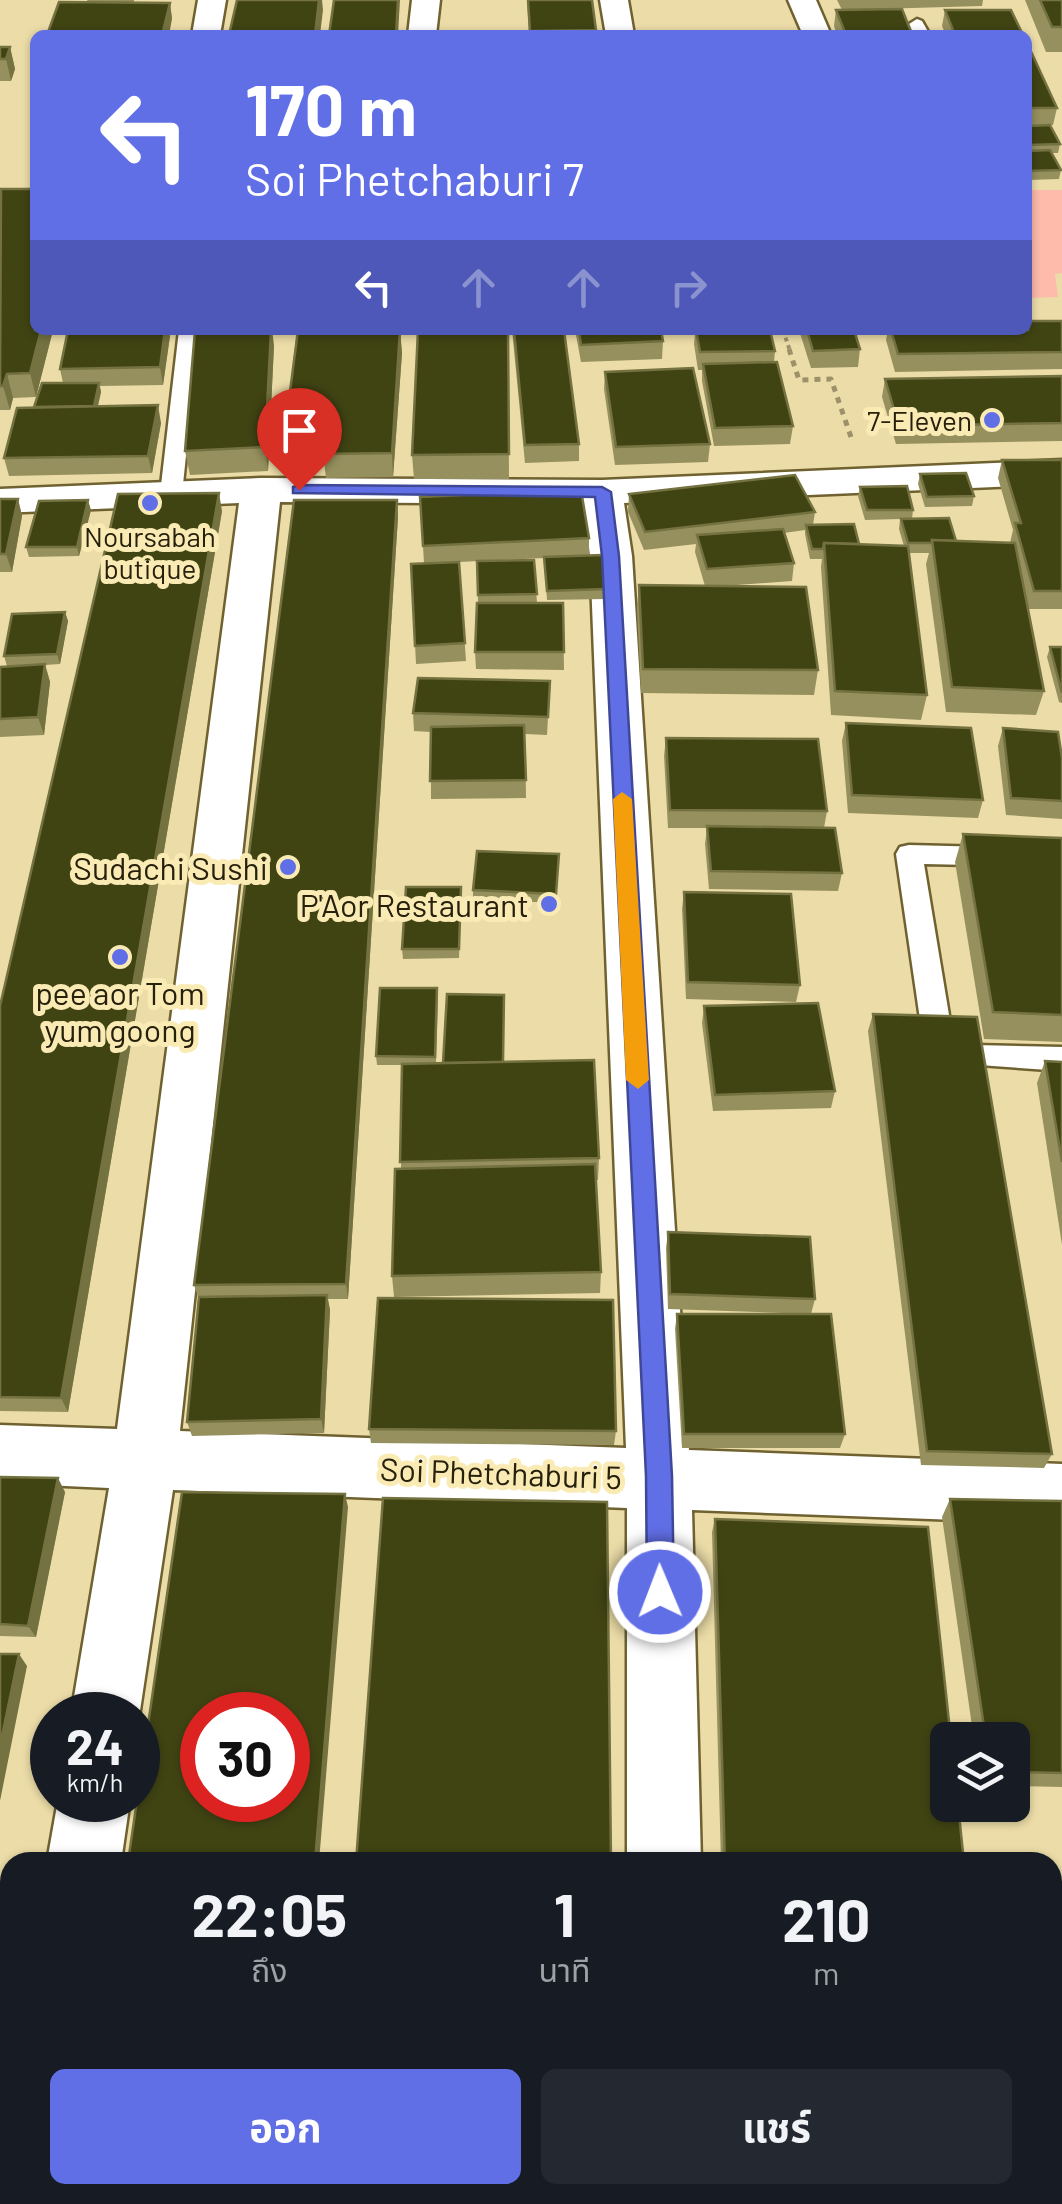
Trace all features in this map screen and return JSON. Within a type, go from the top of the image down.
[{"type":"street","points":[[207,30],[212,0]]},
{"type":"street","points":[[423,30],[426,0]]},
{"type":"street","points":[[614,0],[619,30]]},
{"type":"street","points":[[802,0],[815,30]]},
{"type":"street","points":[[0,502],[261,490],[602,492],[1062,472]]},
{"type":"street","points":[[109,1692],[144,1462],[261,490]]},
{"type":"street","points":[[602,492],[611,556],[659,1476],[664,1852]]},
{"type":"street","name":"Soi Phetchaburi 5","points":[[0,1454],[1062,1494]]},
{"type":"street","points":[[86,1852],[90,1822]]},
{"type":"lane","points":[[171,494],[188,335]]},
{"type":"lane","points":[[936,1033],[909,854],[1062,858]]},
{"type":"lane","points":[[975,1056],[1062,1059]]},
{"type":"path","points":[[786,335],[799,380],[831,379],[866,481]]},
{"type":"shaded area","points":[[1032,190],[1062,190],[1062,273],[1055,274],[1058,297],[1032,298]]},
{"type":"building","points":[[237,0],[319,0],[316,30],[230,30]]},
{"type":"building","points":[[334,0],[398,0],[396,30],[330,30]]},
{"type":"building","points":[[528,0],[592,0],[596,30],[530,30]]},
{"type":"building","points":[[1040,0],[1062,0],[1062,27],[1052,27]]},
{"type":"building","points":[[59,2],[170,3],[163,30],[49,30]]},
{"type":"building","points":[[902,9],[910,30],[844,30],[836,10]]},
{"type":"building","points":[[945,10],[1011,10],[1021,30],[953,30]]},
{"type":"building","points":[[0,47],[10,47],[6,59],[0,59]]},
{"type":"building","points":[[1032,54],[1057,108],[1032,108]]},
{"type":"building","points":[[1050,125],[1060,144],[1032,145],[1032,126]]},
{"type":"building","points":[[1050,150],[1061,170],[1032,171],[1032,151]]},
{"type":"building","points":[[1,189],[30,189],[30,335],[40,335],[30,373],[7,374],[0,386]]},
{"type":"building","points":[[1032,321],[1062,321],[1062,352],[898,354],[892,335],[1032,335]]},
{"type":"building","points":[[67,335],[164,335],[160,367],[60,369]]},
{"type":"building","points":[[195,335],[271,335],[265,447],[185,451]]},
{"type":"building","points":[[297,335],[400,335],[392,453],[323,454],[325,438],[284,438]]},
{"type":"building","points":[[418,335],[508,335],[509,454],[412,455]]},
{"type":"building","points":[[514,335],[565,335],[579,444],[525,445]]},
{"type":"building","points":[[580,335],[662,335],[663,341],[581,345]]},
{"type":"building","points":[[697,335],[771,335],[775,351],[700,352]]},
{"type":"building","points":[[808,335],[856,335],[860,349],[813,351]]},
{"type":"building","points":[[777,362],[793,426],[715,428],[703,364]]},
{"type":"building","points":[[693,368],[710,444],[616,447],[605,372]]},
{"type":"building","points":[[1062,376],[1062,423],[899,426],[885,379]]},
{"type":"building","points":[[42,383],[99,383],[94,406],[34,407]]},
{"type":"building","points":[[158,405],[148,456],[4,458],[17,408]]},
{"type":"building","points":[[1002,460],[1062,460],[1062,591],[1034,591],[1015,523],[1021,523]]},
{"type":"building","points":[[966,473],[974,496],[927,497],[920,474]]},
{"type":"building","points":[[795,475],[815,512],[645,532],[629,494]]},
{"type":"building","points":[[907,486],[913,510],[867,510],[860,487]]},
{"type":"building","points":[[581,490],[589,538],[423,546],[420,497]]},
{"type":"building","points":[[219,493],[61,1398],[0,1397],[0,1006],[118,494]]},
{"type":"building","points":[[0,499],[18,499],[6,554],[0,554]]},
{"type":"building","points":[[88,500],[77,547],[26,547],[39,501]]},
{"type":"building","points":[[294,500],[397,500],[346,1284],[194,1285]]},
{"type":"building","points":[[949,518],[956,541],[908,543],[901,519]]},
{"type":"building","points":[[854,524],[859,544],[824,543],[823,549],[812,549],[806,525]]},
{"type":"building","points":[[783,529],[794,563],[707,569],[697,535]]},
{"type":"building","points":[[932,540],[1015,543],[1044,691],[952,687]]},
{"type":"building","points":[[824,543],[908,546],[927,695],[835,691]]},
{"type":"building","points":[[602,555],[605,589],[547,591],[544,557]]},
{"type":"building","points":[[534,560],[537,594],[478,595],[477,561]]},
{"type":"building","points":[[459,562],[465,643],[415,646],[411,564]]},
{"type":"building","points":[[639,585],[806,587],[818,670],[643,669]]},
{"type":"building","points":[[477,603],[563,603],[564,652],[475,652]]},
{"type":"building","points":[[65,612],[57,654],[4,656],[12,614]]},
{"type":"building","points":[[1050,647],[1062,647],[1062,693]]},
{"type":"building","points":[[45,664],[38,717],[0,719],[0,667]]},
{"type":"building","points":[[418,678],[550,681],[548,717],[413,713]]},
{"type":"building","points":[[846,723],[971,728],[983,800],[852,795]]},
{"type":"building","points":[[524,725],[526,780],[430,781],[431,727]]},
{"type":"building","points":[[1003,728],[1058,732],[1062,801],[1011,798]]},
{"type":"building","points":[[666,738],[818,739],[827,811],[670,810]]},
{"type":"building","points":[[707,826],[835,828],[842,873],[711,871]]},
{"type":"building","points":[[963,834],[1062,838],[1062,1015],[993,1012]]},
{"type":"building","points":[[477,851],[559,854],[556,894],[473,890]]},
{"type":"building","points":[[406,887],[461,887],[459,949],[402,949]]},
{"type":"building","points":[[684,892],[791,894],[800,985],[688,982]]},
{"type":"building","points":[[380,988],[437,988],[435,1057],[376,1056]]},
{"type":"building","points":[[447,994],[504,995],[503,1062],[443,1063]]},
{"type":"building","points":[[818,1003],[835,1091],[715,1095],[704,1006]]},
{"type":"building","points":[[873,1014],[977,1017],[1052,1454],[927,1451]]},
{"type":"building","points":[[594,1060],[599,1158],[400,1162],[402,1064]]},
{"type":"building","points":[[1045,1061],[1062,1062],[1062,1162]]},
{"type":"building","points":[[595,1164],[601,1272],[392,1276],[395,1169]]},
{"type":"building","points":[[668,1232],[810,1237],[815,1299],[670,1294]]},
{"type":"building","points":[[327,1295],[321,1419],[187,1422],[199,1297]]},
{"type":"building","points":[[378,1298],[613,1300],[616,1431],[369,1429]]},
{"type":"building","points":[[677,1314],[831,1314],[845,1434],[684,1434]]},
{"type":"building","points":[[0,1477],[58,1478],[28,1626],[0,1624]]},
{"type":"building","points":[[182,1492],[345,1494],[316,1852],[129,1852],[134,1822],[160,1822],[160,1692],[153,1692]]},
{"type":"building","points":[[383,1498],[607,1502],[611,1852],[357,1852]]},
{"type":"building","points":[[950,1499],[1062,1501],[1062,1773],[1030,1772],[1030,1722],[983,1722]]},
{"type":"building","points":[[715,1519],[928,1527],[949,1722],[930,1722],[930,1822],[960,1822],[963,1852],[725,1852]]},
{"type":"building","points":[[0,1654],[19,1654],[0,1746]]},
{"type":"slow traffic","points":[[622,799],[638,1080]]},
{"type":"place","name":"7-Eleven","points":[[992,420]]},
{"type":"place","name":"Noursabah butique","points":[[150,503]]},
{"type":"place","name":"Sudachi Sushi","points":[[288,867]]},
{"type":"place","name":"P'Aor Restaurant","points":[[549,904]]},
{"type":"place","name":"pee aor Tom yum goong","points":[[120,957]]},
{"type":"route","points":[[299,490],[602,492],[611,556],[659,1476],[660,1592]]}]
